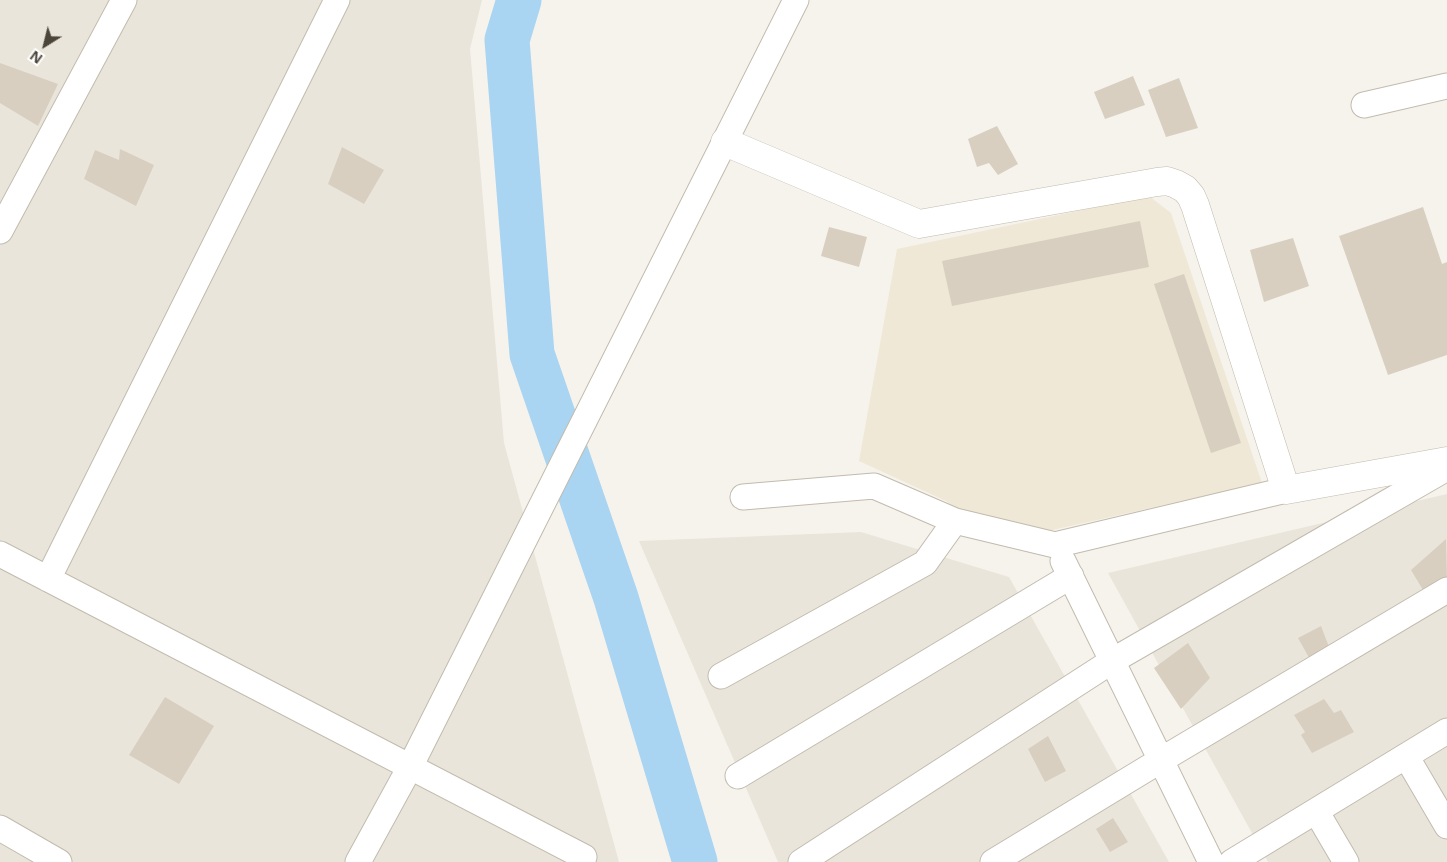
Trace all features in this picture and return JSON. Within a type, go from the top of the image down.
[{"type":"street","points":[[0,231],[124,0]]},
{"type":"street","points":[[48,579],[337,0]]},
{"type":"street","points":[[358,862],[410,767],[796,0]]},
{"type":"street","points":[[1364,105],[1447,86]]},
{"type":"street","points":[[726,142],[919,224],[1157,182],[1167,181],[1176,184],[1191,196],[1195,205],[1286,490]]},
{"type":"street","points":[[743,497],[874,486],[955,521],[1055,545],[1286,490],[1447,461]]},
{"type":"street","points":[[801,862],[1112,661],[1447,468]]},
{"type":"street","points":[[721,676],[925,562],[955,521]]},
{"type":"street","points":[[1055,545],[1211,862]]},
{"type":"street","points":[[0,554],[584,857]]},
{"type":"street","points":[[738,776],[1071,576]]},
{"type":"street","points":[[993,862],[1447,590]]},
{"type":"street","points":[[1232,862],[1447,731]]},
{"type":"street","points":[[1406,756],[1447,826]]},
{"type":"street","points":[[1316,811],[1346,862]]},
{"type":"street","points":[[0,828],[59,862]]},
{"type":"shaded area","points":[[0,0],[482,0],[470,49],[504,443],[619,862],[0,862]]},
{"type":"shaded area","points":[[1149,196],[1171,213],[1262,483],[1048,531],[969,522],[946,501],[859,461],[897,249]]},
{"type":"shaded area","points":[[1447,494],[1447,862],[1268,862],[1108,573]]},
{"type":"shaded area","points":[[861,532],[1009,577],[1169,862],[778,862],[639,541]]},
{"type":"building","points":[[0,63],[58,84],[38,126],[0,103]]},
{"type":"building","points":[[1133,76],[1145,105],[1105,119],[1094,92]]},
{"type":"building","points":[[1179,78],[1198,128],[1166,137],[1148,90]]},
{"type":"building","points":[[997,126],[1018,164],[998,175],[989,163],[977,167],[968,139]]},
{"type":"building","points":[[342,147],[384,170],[364,204],[328,184]]},
{"type":"building","points":[[120,149],[154,165],[136,206],[84,179],[95,150],[119,160]]},
{"type":"building","points":[[1423,207],[1442,264],[1447,262],[1447,355],[1388,375],[1339,236]]},
{"type":"building","points":[[1140,221],[1149,267],[952,306],[942,261]]},
{"type":"building","points":[[829,227],[867,237],[859,267],[821,256]]},
{"type":"building","points":[[1293,238],[1309,286],[1264,302],[1250,250]]},
{"type":"building","points":[[1184,274],[1241,443],[1211,453],[1154,284]]},
{"type":"building","points":[[1446,539],[1447,581],[1426,595],[1411,570]]},
{"type":"building","points":[[1321,626],[1331,652],[1312,663],[1298,638]]},
{"type":"building","points":[[1188,643],[1210,678],[1181,709],[1154,668]]},
{"type":"building","points":[[165,697],[214,726],[179,784],[129,755]]},
{"type":"building","points":[[1324,699],[1334,713],[1341,710],[1354,732],[1312,753],[1301,735],[1305,732],[1294,715]]},
{"type":"building","points":[[1048,736],[1066,771],[1045,782],[1028,749]]},
{"type":"building","points":[[1113,818],[1128,842],[1110,852],[1096,829]]},
{"type":"waterway","points":[[519,0],[507,40],[532,354],[616,598],[695,862]]}]
